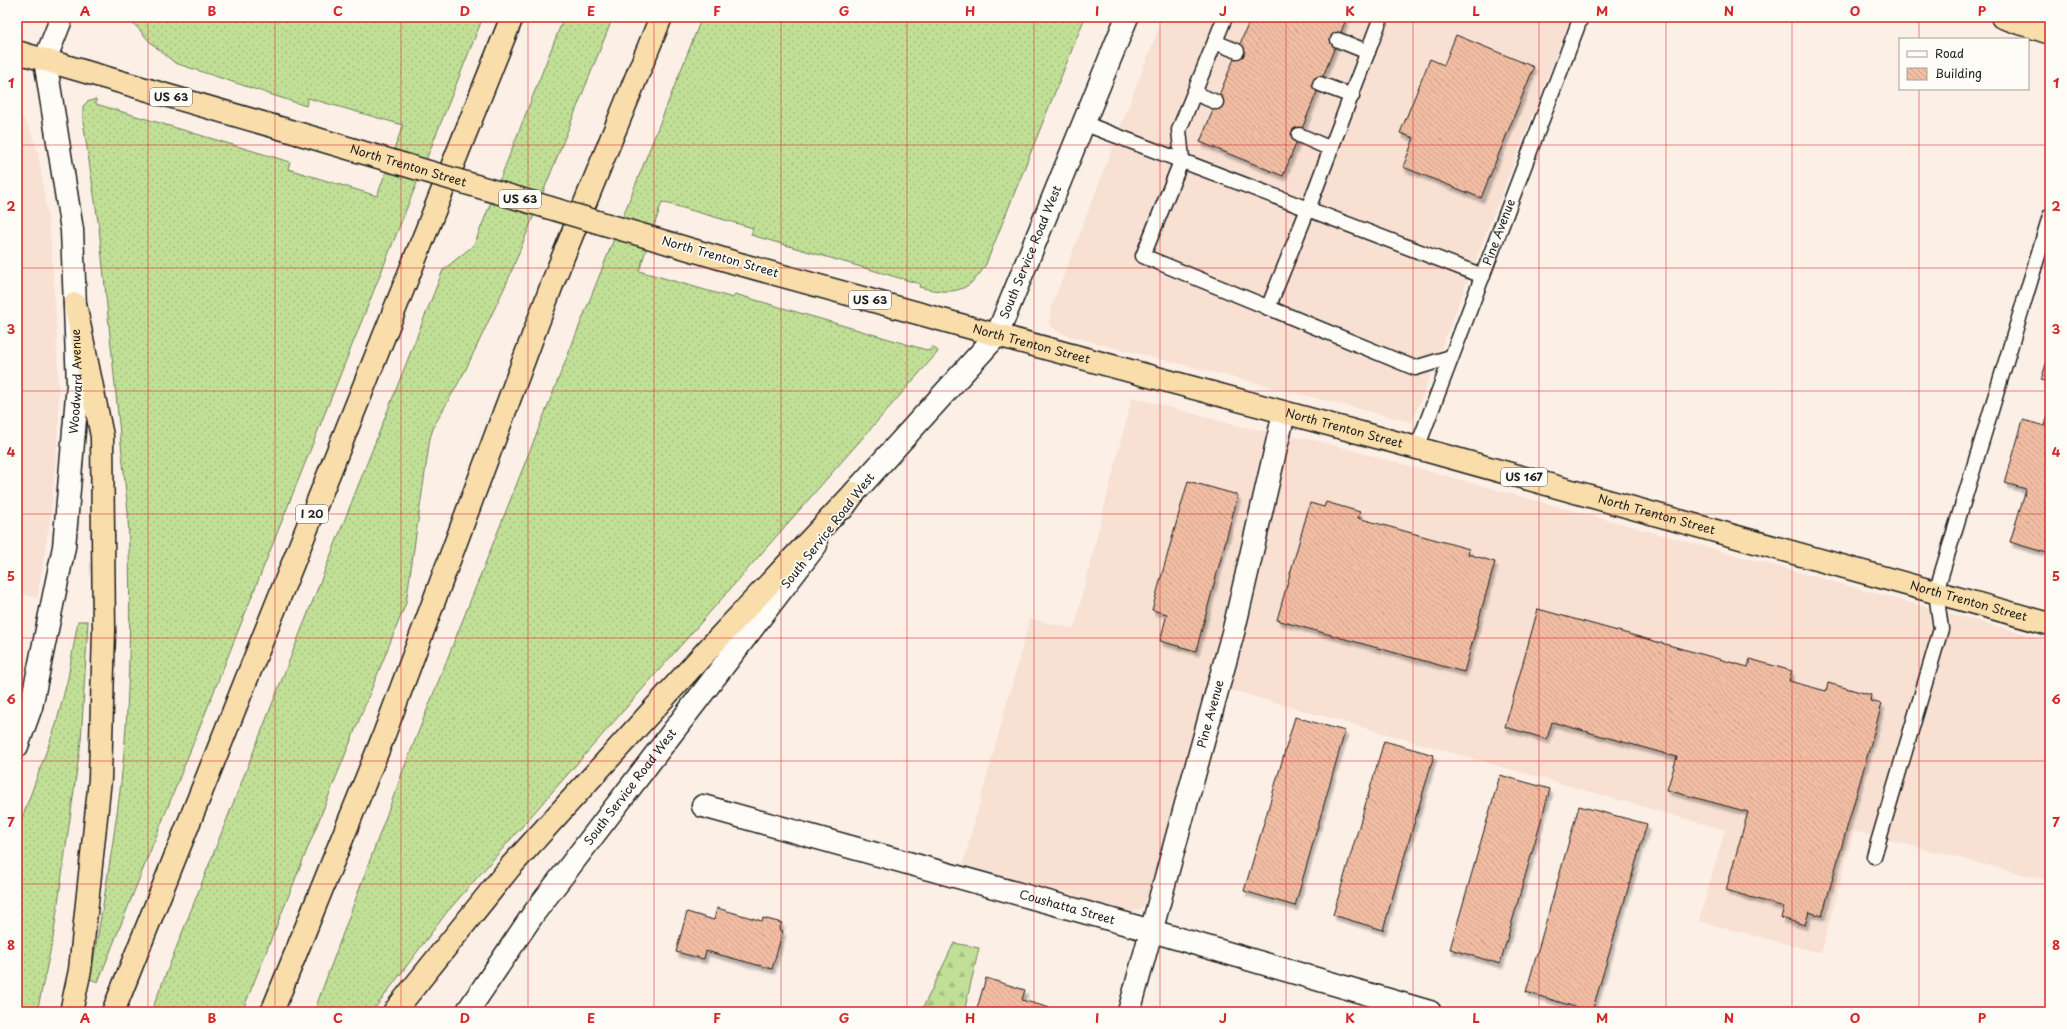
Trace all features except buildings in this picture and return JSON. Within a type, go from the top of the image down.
[{"type":"highway","name":"I 20","points":[[113,1012],[512,17]]},
{"type":"highway","points":[[272,1012],[382,740],[556,274],[661,17]]},
{"type":"highway","points":[[2002,17],[2050,33]]},
{"type":"highway","name":"North Trenton Street","points":[[17,52],[743,265],[997,336],[1417,448],[2050,624]]},
{"type":"highway","points":[[71,1012],[80,970],[100,779],[104,630],[102,436],[75,304]]},
{"type":"highway","points":[[394,1012],[511,866],[712,645],[854,493]]},
{"type":"main road","points":[[45,60],[62,17]]},
{"type":"main road","name":"South Service Road West","points":[[467,1012],[534,913],[767,611],[854,493],[997,336],[1127,17]]},
{"type":"main road","name":"Woodward Avenue","points":[[17,746],[31,707],[64,547],[78,384],[72,230],[45,60]]},
{"type":"main road","name":"Pine Avenue","points":[[1129,1012],[1234,629],[1284,413]]},
{"type":"main road","name":"Coushatta Street","points":[[702,806],[1152,931],[1430,1012]]},
{"type":"lane","points":[[1225,17],[1179,130],[1182,159],[1143,256],[1414,368],[1451,357]]},
{"type":"lane","points":[[1268,308],[1352,96],[1381,17]]},
{"type":"lane","name":"Pine Avenue","points":[[1417,448],[1581,17]]},
{"type":"lane","points":[[1338,40],[1368,52]]},
{"type":"lane","points":[[1215,42],[1237,51]]},
{"type":"lane","points":[[1320,84],[1352,96]]},
{"type":"lane","points":[[1194,92],[1216,102]]},
{"type":"lane","points":[[1084,123],[1182,159],[1482,276]]},
{"type":"lane","points":[[1299,136],[1331,149]]},
{"type":"lane","points":[[1874,856],[1941,629],[1936,592],[2050,216]]},
{"type":"shaded area","points":[[1163,17],[1571,17],[1412,422],[1069,336],[1056,330],[1049,324],[1051,308]]},
{"type":"shaded area","points":[[17,109],[30,129],[38,153],[51,242],[57,338],[59,419],[51,514],[37,598],[17,592]]},
{"type":"shaded area","points":[[1132,397],[1242,427],[1318,441],[2050,641],[2050,881],[1854,831],[1821,953],[1699,921],[1725,830],[1207,683],[1149,895],[1142,908],[1135,911],[1125,911],[963,864],[1030,619],[1074,629]]},
{"type":"green space","points":[[121,17],[483,17],[98,982],[90,979],[116,822],[126,728],[130,620],[129,548],[128,512],[99,228],[83,121],[83,106],[87,102],[96,99],[96,104],[290,162],[288,169],[377,196],[403,125],[308,98],[306,106],[175,63],[151,43],[135,25]]},
{"type":"green space","points":[[564,17],[613,17],[508,280],[465,371],[434,426],[430,438],[406,603],[242,1012],[151,1012],[443,270],[474,245]]},
{"type":"green space","points":[[702,17],[1085,17],[986,264],[980,274],[966,287],[958,290],[941,291],[919,287],[920,284],[751,235],[753,228],[662,202],[639,271],[733,298],[735,294],[930,351],[932,346],[938,351],[447,912],[372,1012],[314,1012],[404,768]]},
{"type":"green space","points":[[78,621],[88,621],[81,741],[53,938],[37,1012],[17,1012],[17,832],[56,725],[68,678]]},
{"type":"green space","points":[[954,943],[979,948],[964,1012],[921,1012]]}]
